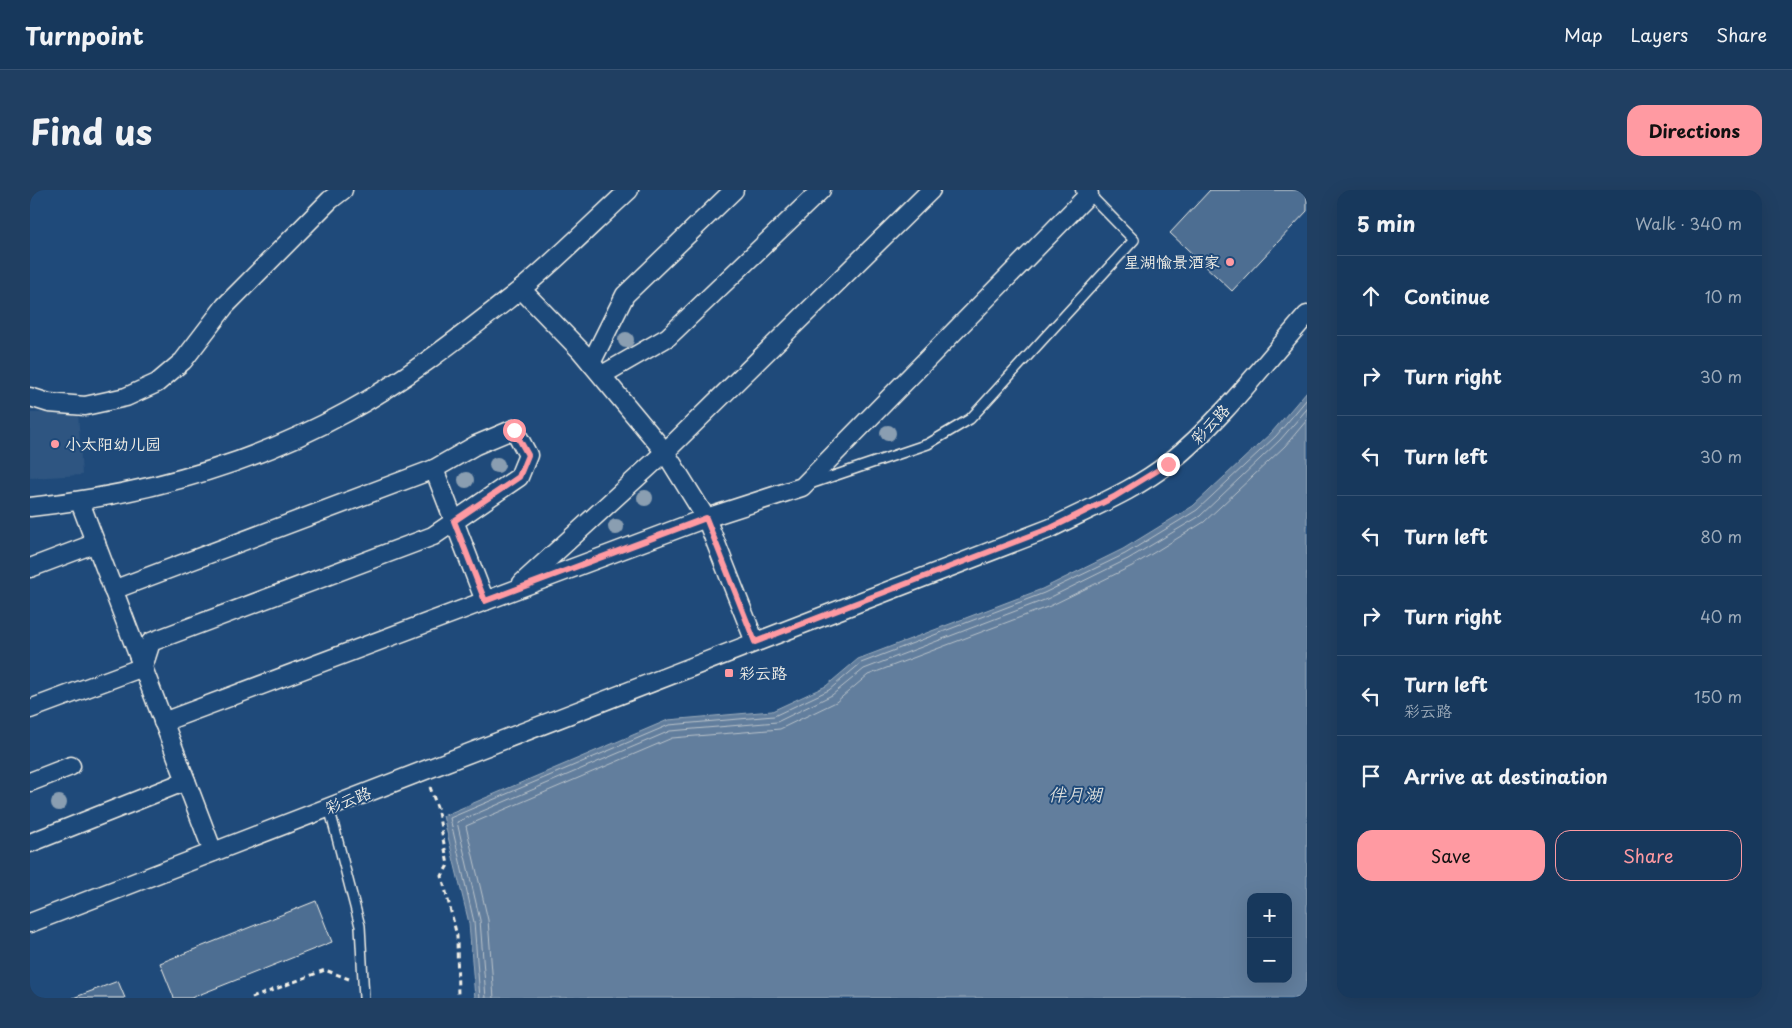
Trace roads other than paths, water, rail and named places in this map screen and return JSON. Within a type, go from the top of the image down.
[{"type":"street","points":[[30,398],[49,403],[85,406],[126,397],[156,383],[183,361],[225,306],[330,200],[343,190]]},
{"type":"street","points":[[30,507],[80,502],[162,485],[223,467],[294,438],[347,412],[402,379],[521,289],[629,190]]},
{"type":"street","points":[[597,369],[625,295],[734,190]]},
{"type":"street","points":[[597,369],[668,337],[821,190]]},
{"type":"street","points":[[514,590],[664,452],[931,190]]},
{"type":"street","points":[[163,722],[706,518],[802,487],[1087,192]]},
{"type":"street","points":[[521,289],[597,369],[664,452],[706,518],[755,642]]},
{"type":"street","name":"彩云路","points":[[30,923],[1051,528],[1114,497],[1168,464],[1211,425],[1307,315]]},
{"type":"street","points":[[113,590],[434,469],[476,445],[514,430],[528,455],[519,477],[433,536],[151,642],[142,667]]},
{"type":"street","points":[[434,469],[485,601]]},
{"type":"street","points":[[80,502],[213,852]]},
{"type":"street","points":[[30,568],[96,544]]},
{"type":"street","points":[[30,708],[142,667]]},
{"type":"street","points":[[30,782],[72,766]]},
{"type":"street","points":[[30,843],[186,781]]},
{"type":"lane","points":[[802,487],[928,444],[970,419],[1134,240],[1087,192]]},
{"type":"lane","points":[[329,807],[360,926],[364,998]]},
{"type":"water","name":"伴月湖","points":[[1307,391],[1307,998],[475,998],[469,923],[443,816],[668,720],[772,711],[826,686],[858,659],[1042,589],[1123,549],[1193,506],[1272,432]]},
{"type":"place","name":"星湖愉景酒家","points":[[1230,262]]},
{"type":"place","name":"小太阳幼儿园","points":[[55,444]]},
{"type":"place","name":"彩云路","points":[[729,673]]}]
